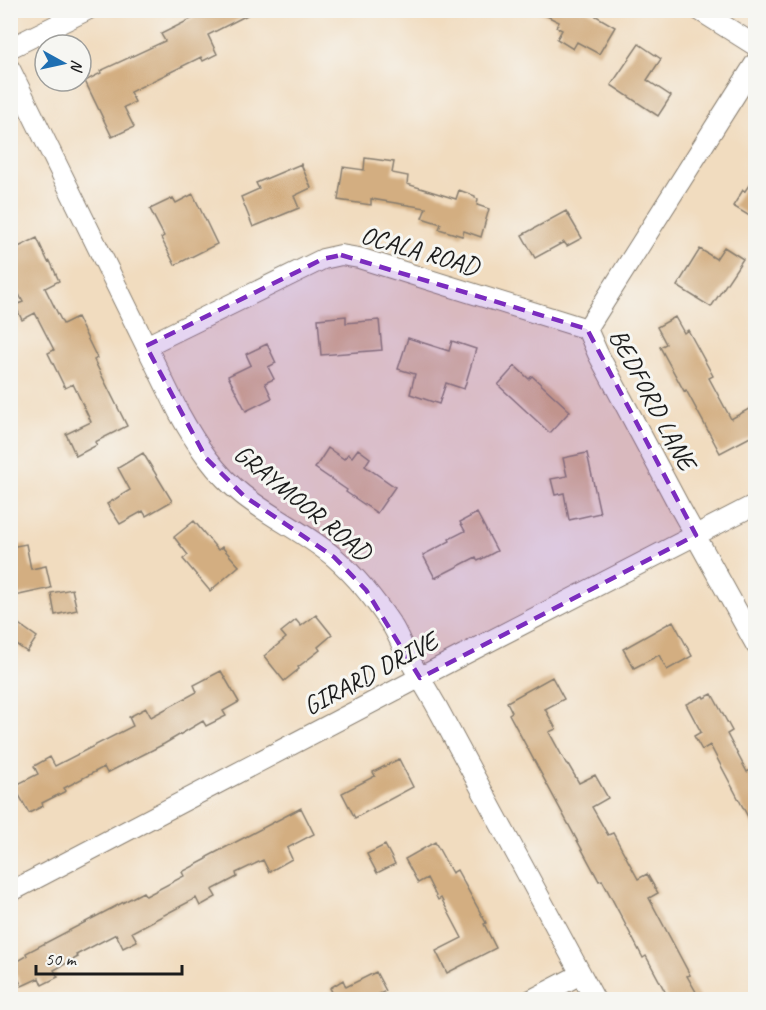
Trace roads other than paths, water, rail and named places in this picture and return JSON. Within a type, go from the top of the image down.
[{"type":"street","points":[[10,48],[87,10]]},
{"type":"street","points":[[699,10],[756,46]]},
{"type":"street","name":"BEDFORD LANE","points":[[756,62],[587,329],[598,354],[756,645]]},
{"type":"street","name":"GRAYMOOR ROAD","points":[[10,69],[179,413],[195,441],[206,458],[244,496],[304,534],[334,557],[366,590],[394,629],[595,999]]},
{"type":"street","name":"OCALA ROAD","points":[[146,346],[323,259],[341,255],[359,258],[587,329]]},
{"type":"street","name":"GIRARD DRIVE","points":[[10,892],[756,504]]},
{"type":"street","points":[[531,999],[581,974]]}]
